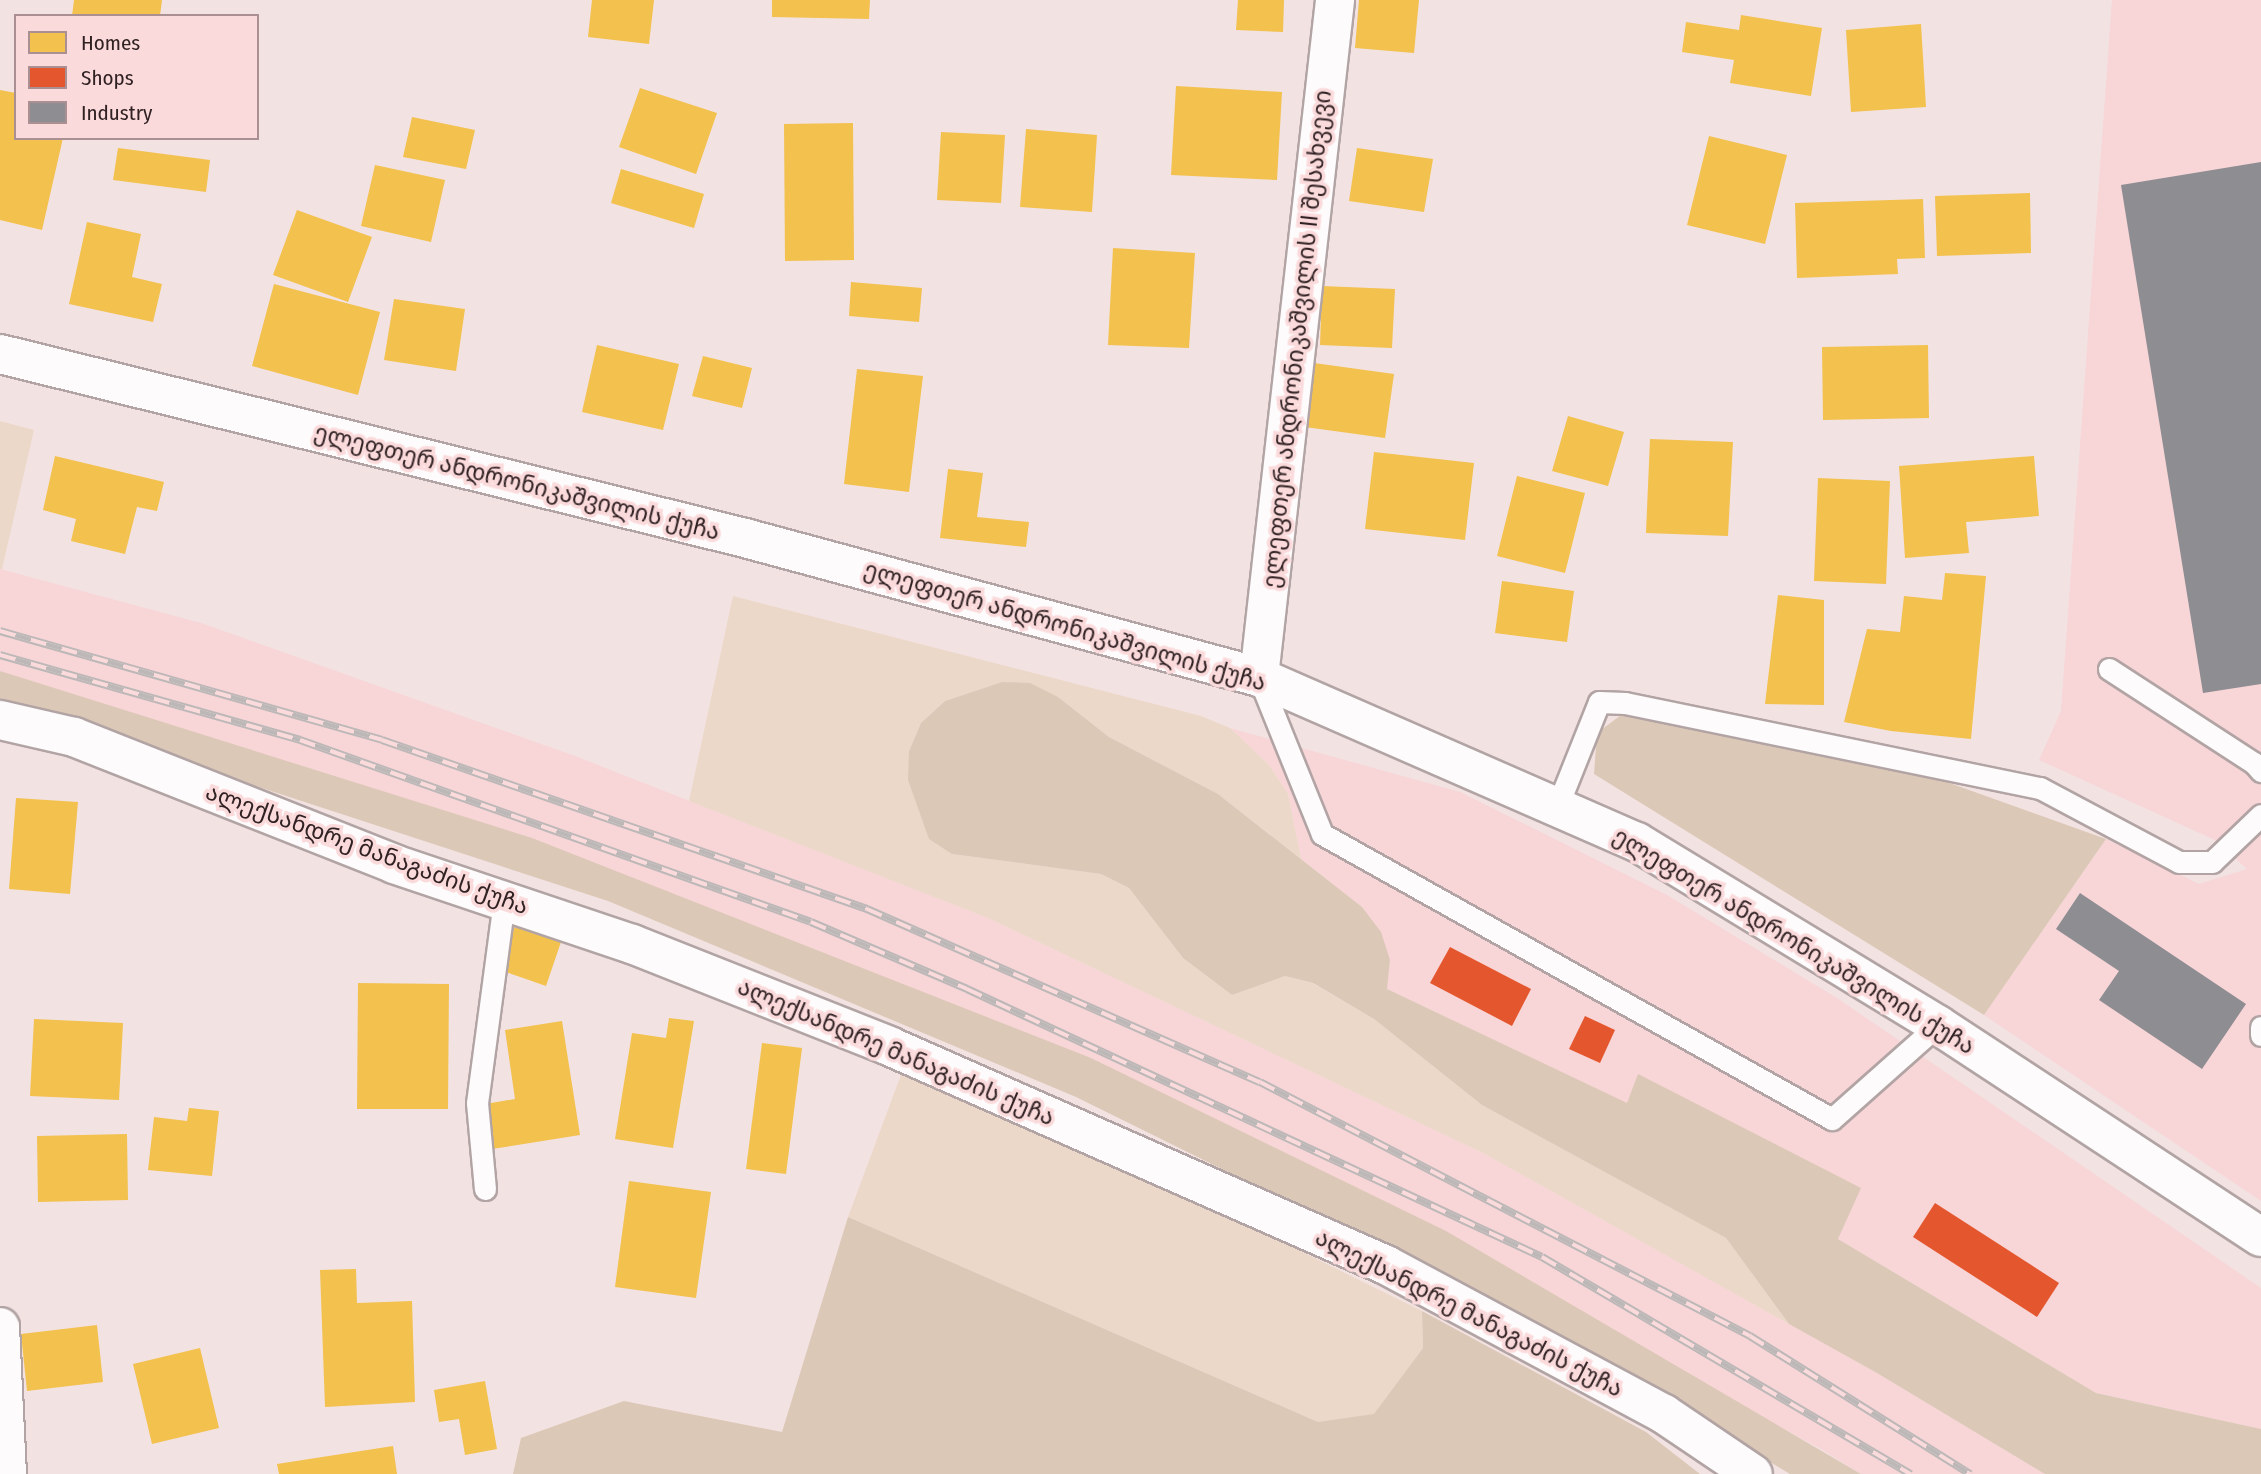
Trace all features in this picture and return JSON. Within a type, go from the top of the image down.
[{"type":"street","name":"ელეფთერ ანდრონიკაშვილის II შესახვევი","points":[[1259,677],[1335,0]]},
{"type":"street","name":"ელეფთერ ანდრონიკაშვილის ქუჩა","points":[[0,354],[732,535],[1259,677],[1637,842],[1938,1025],[2261,1237]]},
{"type":"street","name":"ალექსანდრე მანაგაძის ქუჩა","points":[[0,720],[74,737],[394,864],[632,944],[889,1046],[1386,1265],[1664,1414],[1753,1474]]},
{"type":"street","points":[[0,1326],[7,1474]]},
{"type":"lane","points":[[2109,669],[2254,763],[2261,771]]},
{"type":"lane","points":[[1259,677],[1322,834],[1832,1119],[1938,1025]]},
{"type":"lane","points":[[1557,807],[1599,702],[1625,703],[2040,789],[2179,862],[2212,862],[2261,816]]},
{"type":"lane","points":[[485,1189],[477,1102],[504,901]]},
{"type":"lane","points":[[2261,1027],[2261,1035]]},
{"type":"shaded area","points":[[2112,0],[2261,0],[2261,1201],[1984,1015],[2106,839],[2199,884],[2247,869],[2215,840],[2039,760],[2061,711]]},
{"type":"shaded area","points":[[0,421],[34,430],[2,569],[0,569]]},
{"type":"shaded area","points":[[0,569],[201,623],[575,756],[988,918],[1485,1154],[1877,1373],[2045,1474],[1861,1474],[1821,1449],[1091,1058],[0,671]]},
{"type":"shaded area","points":[[733,596],[1201,716],[1230,728],[1269,765],[1288,794],[1301,859],[1218,794],[1109,737],[1058,697],[1002,682],[945,701],[921,723],[909,751],[952,854],[1101,874],[1129,888],[1183,958],[1232,995],[1285,976],[1312,983],[1374,1019],[1482,1105],[1726,1238],[1789,1324],[1485,1154],[988,918],[689,801]]},
{"type":"shaded area","points":[[0,671],[532,838],[1091,1058],[1446,1231],[1861,1474],[1790,1474],[1609,1364],[1516,1314],[1076,1097],[608,901],[93,733],[0,709]]},
{"type":"shaded area","points":[[1002,682],[1030,683],[1058,697],[1109,737],[1218,794],[1362,907],[1381,932],[1390,960],[1387,989],[1627,1103],[1638,1074],[1861,1188],[1838,1239],[2096,1393],[2261,1429],[2261,1474],[2045,1474],[1877,1373],[1789,1324],[1726,1238],[1482,1105],[1374,1019],[1313,983],[1285,976],[1232,995],[1183,958],[1129,888],[1101,874],[952,854],[929,839],[908,780],[909,751],[921,723],[945,701]]},
{"type":"shaded area","points":[[1621,715],[1656,716],[1930,776],[2106,839],[1984,1015],[1594,774],[1597,733]]},
{"type":"shaded area","points":[[1230,728],[1460,792],[1667,895],[1837,998],[2261,1288],[2261,1429],[2096,1393],[1838,1239],[1860,1188],[1638,1075],[1627,1104],[1387,989],[1390,960],[1362,907],[1301,859],[1288,794],[1269,765]]},
{"type":"shaded area","points":[[905,1064],[1201,1202],[1422,1311],[1423,1348],[1374,1415],[1318,1422],[848,1217]]},
{"type":"shaded area","points":[[848,1217],[1318,1422],[1374,1414],[1423,1348],[1422,1311],[1646,1432],[1700,1474],[513,1474],[521,1438],[624,1401],[782,1432]]},
{"type":"building: Homes","points":[[74,0],[162,0],[160,14],[72,14]]},
{"type":"building: Homes","points":[[592,0],[654,0],[649,44],[588,37]]},
{"type":"building: Homes","points":[[772,0],[870,0],[869,19],[772,17]]},
{"type":"building: Homes","points":[[1238,0],[1284,0],[1283,32],[1236,30]]},
{"type":"building: Homes","points":[[1359,0],[1419,0],[1414,53],[1355,48]]},
{"type":"building: Homes","points":[[1741,15],[1822,28],[1811,96],[1730,83],[1734,60],[1682,52],[1686,22],[1739,30]]},
{"type":"building: Homes","points":[[1921,24],[1926,107],[1851,112],[1846,30]]},
{"type":"building: Homes","points":[[1176,86],[1282,92],[1277,180],[1171,175]]},
{"type":"building: Homes","points":[[640,88],[717,113],[696,174],[619,147]]},
{"type":"building: Homes","points":[[0,90],[14,93],[14,140],[63,140],[42,230],[0,220]]},
{"type":"building: Homes","points":[[412,117],[475,130],[466,169],[403,157]]},
{"type":"building: Homes","points":[[853,123],[854,260],[785,261],[784,124]]},
{"type":"building: Homes","points":[[1026,129],[1097,135],[1092,212],[1020,207]]},
{"type":"building: Homes","points":[[941,132],[1005,135],[1001,203],[937,200]]},
{"type":"building: Homes","points":[[1709,136],[1787,155],[1765,244],[1687,225]]},
{"type":"building: Homes","points":[[118,148],[210,160],[206,192],[113,180]]},
{"type":"building: Homes","points":[[1357,148],[1433,159],[1424,212],[1349,201]]},
{"type":"building: Homes","points":[[375,165],[445,180],[431,242],[361,226]]},
{"type":"building: Homes","points":[[621,169],[704,194],[694,228],[611,203]]},
{"type":"building: Homes","points":[[2030,193],[2031,253],[1937,256],[1935,196]]},
{"type":"building: Homes","points":[[1923,199],[1925,258],[1897,259],[1898,274],[1797,278],[1795,203]]},
{"type":"building: Homes","points":[[297,210],[372,237],[348,302],[273,275]]},
{"type":"building: Homes","points":[[87,222],[141,234],[132,277],[162,284],[153,322],[69,304]]},
{"type":"building: Homes","points":[[1113,248],[1195,253],[1189,348],[1108,345]]},
{"type":"building: Homes","points":[[851,282],[922,288],[919,322],[849,316]]},
{"type":"building: Homes","points":[[274,284],[380,312],[358,395],[252,366]]},
{"type":"building: Homes","points":[[1322,286],[1395,289],[1392,348],[1320,345]]},
{"type":"building: Homes","points":[[394,299],[465,309],[456,371],[384,360]]},
{"type":"building: Homes","points":[[597,345],[679,364],[663,430],[582,412]]},
{"type":"building: Homes","points":[[1928,345],[1929,418],[1823,420],[1822,347]]},
{"type":"building: Homes","points":[[703,356],[752,368],[742,408],[692,396]]},
{"type":"building: Homes","points":[[1314,363],[1394,374],[1385,438],[1305,427]]},
{"type":"building: Homes","points":[[857,369],[923,376],[909,492],[844,484]]},
{"type":"building: Homes","points":[[1568,416],[1624,432],[1608,486],[1552,471]]},
{"type":"building: Homes","points":[[1650,439],[1733,442],[1728,536],[1646,533]]},
{"type":"building: Homes","points":[[1374,452],[1474,463],[1465,540],[1365,529]]},
{"type":"building: Homes","points":[[55,456],[164,482],[157,511],[137,507],[125,554],[71,541],[76,519],[43,510]]},
{"type":"building: Homes","points":[[2034,456],[2039,516],[1966,522],[1969,553],[1905,558],[1899,466]]},
{"type":"building: Homes","points":[[948,469],[983,473],[977,517],[1029,522],[1026,547],[940,538]]},
{"type":"building: Homes","points":[[1517,476],[1585,493],[1565,573],[1497,556]]},
{"type":"building: Homes","points":[[1818,478],[1890,481],[1886,584],[1814,581]]},
{"type":"building: Homes","points":[[1945,573],[1986,576],[1971,739],[1891,731],[1844,722],[1867,629],[1900,632],[1904,596],[1942,600]]},
{"type":"building: Homes","points":[[1502,581],[1574,591],[1567,642],[1495,633]]},
{"type":"building: Homes","points":[[1778,595],[1824,600],[1824,705],[1765,704]]},
{"type":"building: Homes","points":[[16,798],[78,802],[70,894],[9,889]]},
{"type":"building: Homes","points":[[516,923],[562,939],[546,986],[500,970]]},
{"type":"building: Homes","points":[[358,983],[449,984],[448,1109],[357,1109]]},
{"type":"building: Homes","points":[[669,1018],[694,1021],[673,1148],[615,1139],[632,1033],[666,1038]]},
{"type":"building: Homes","points":[[34,1019],[123,1023],[119,1100],[30,1096]]},
{"type":"building: Homes","points":[[562,1021],[580,1135],[492,1149],[485,1104],[515,1099],[505,1030]]},
{"type":"building: Homes","points":[[762,1043],[802,1048],[786,1174],[746,1169]]},
{"type":"building: Homes","points":[[189,1108],[219,1111],[212,1176],[148,1170],[154,1117],[187,1121]]},
{"type":"building: Homes","points":[[127,1134],[128,1200],[38,1202],[37,1136]]},
{"type":"building: Homes","points":[[629,1181],[711,1192],[696,1298],[615,1287]]},
{"type":"building: Homes","points":[[356,1269],[357,1303],[412,1301],[415,1402],[325,1407],[320,1270]]},
{"type":"building: Homes","points":[[97,1325],[103,1382],[27,1391],[21,1334]]},
{"type":"building: Homes","points":[[200,1348],[219,1428],[152,1444],[133,1364]]},
{"type":"building: Homes","points":[[485,1381],[497,1449],[465,1455],[459,1419],[439,1422],[434,1390]]},
{"type":"building: Homes","points":[[393,1446],[397,1474],[279,1474],[277,1464]]},
{"type":"building: Shops","points":[[1450,947],[1531,989],[1512,1026],[1430,983]]},
{"type":"building: Shops","points":[[1585,1016],[1615,1030],[1600,1063],[1569,1049]]},
{"type":"building: Shops","points":[[1935,1203],[2059,1283],[2037,1317],[1913,1237]]},
{"type":"building: Industry","points":[[2261,162],[2261,684],[2203,693],[2121,185]]},
{"type":"building: Industry","points":[[2080,893],[2246,1004],[2202,1069],[2099,1000],[2119,971],[2056,929]]},
{"type":"railway","points":[[0,631],[382,740],[867,909],[1260,1082],[1750,1336],[1970,1474]]},
{"type":"railway","points":[[0,655],[300,740],[811,922],[967,989],[1542,1257],[1911,1474]]}]
